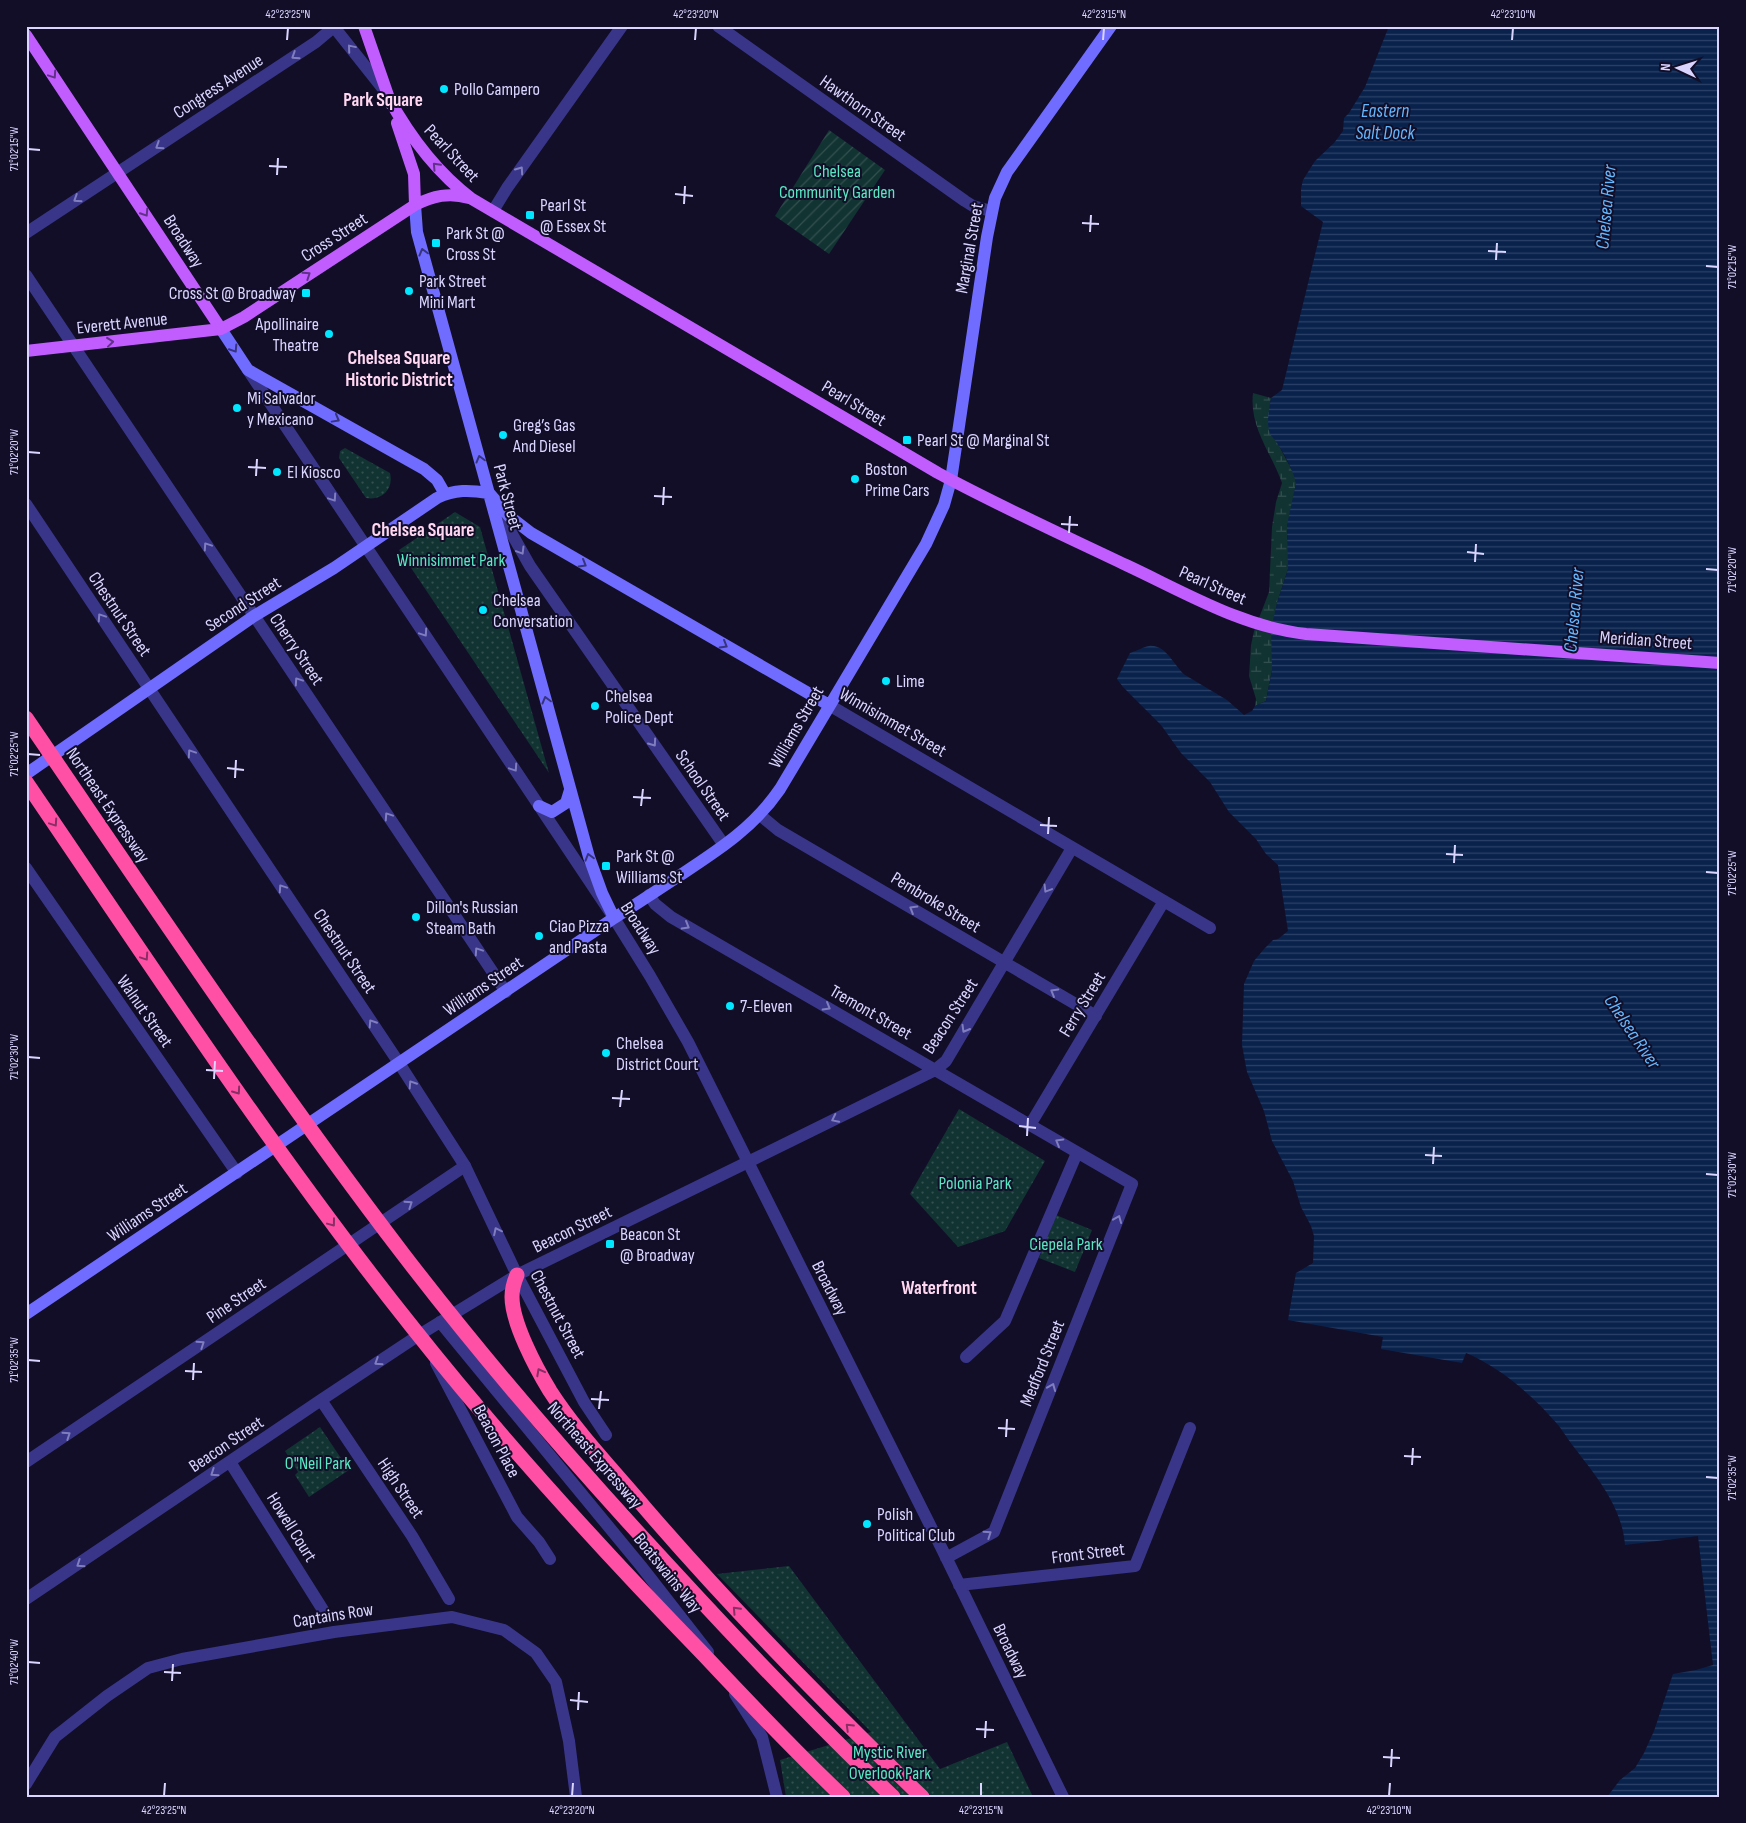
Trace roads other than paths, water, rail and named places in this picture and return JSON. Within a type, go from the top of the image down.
[{"type":"highway","name":"Northeast Expressway","points":[[26,719],[248,1043],[403,1256],[484,1357],[568,1456],[690,1590],[782,1687],[892,1797]]},
{"type":"highway","points":[[26,782],[242,1098],[328,1217],[412,1328],[540,1480],[688,1639],[843,1797]]},
{"type":"highway","points":[[518,1275],[512,1292],[513,1306],[518,1324],[550,1390],[575,1425],[689,1559],[839,1717],[922,1797]]},
{"type":"main road","name":"Park Street","points":[[364,26],[411,163],[415,182],[417,232],[594,873],[614,918]]},
{"type":"main road","name":"Marginal Street","points":[[951,480],[991,211],[1000,186],[1015,160],[1111,26]]},
{"type":"main road","name":"Broadway","points":[[26,35],[248,370]]},
{"type":"main road","name":"Pearl Street","points":[[388,97],[426,156],[450,181],[472,199],[951,480],[1233,614],[1271,628],[1297,633],[1481,646]]},
{"type":"main road","name":"Cross Street","points":[[221,329],[244,317],[415,205],[440,195],[459,195],[472,199]]},
{"type":"main road","name":"Everett Avenue","points":[[26,351],[221,329]]},
{"type":"main road","points":[[248,370],[424,469],[437,480],[445,494]]},
{"type":"main road","name":"Williams Street","points":[[26,1314],[745,830],[760,815],[780,789],[926,544],[944,505],[951,480]]},
{"type":"main road","name":"Second Street","points":[[26,774],[254,616],[334,568],[445,494],[460,490],[489,493]]},
{"type":"main road","name":"Winnisimmet Street","points":[[489,493],[509,516],[531,533],[829,706]]},
{"type":"main road","name":"Meridian Street","points":[[1481,646],[1720,663]]},
{"type":"main road","points":[[539,806],[552,812],[566,804],[570,788]]},
{"type":"street","points":[[493,211],[507,188],[622,26]]},
{"type":"street","name":"Hawthorn Street","points":[[718,26],[965,201],[973,206],[991,211]]},
{"type":"street","name":"Pearl Street","points":[[334,27],[369,69],[388,97]]},
{"type":"street","name":"Congress Avenue","points":[[26,233],[316,42],[334,27]]},
{"type":"street","name":"Cherry Street","points":[[26,275],[506,992]]},
{"type":"street","name":"Broadway","points":[[248,370],[614,918],[679,1026],[946,1558],[1063,1797]]},
{"type":"street","name":"School Street","points":[[489,493],[530,566],[724,845]]},
{"type":"street","name":"Chestnut Street","points":[[26,504],[465,1166],[518,1275],[584,1402],[606,1435]]},
{"type":"street","name":"Winnisimmet Street","points":[[829,706],[1210,928]]},
{"type":"street","name":"Pembroke Street","points":[[760,815],[780,831],[1096,1016]]},
{"type":"street","name":"Beacon Street","points":[[26,1599],[419,1335],[518,1275],[935,1070],[946,1061],[1072,848]]},
{"type":"street","name":"Walnut Street","points":[[26,868],[237,1173]]},
{"type":"street","name":"Tremont Street","points":[[649,895],[655,904],[671,917],[1132,1184]]},
{"type":"street","name":"Ferry Street","points":[[1030,1125],[1164,901]]},
{"type":"street","points":[[966,1357],[1005,1321],[1077,1152]]},
{"type":"street","name":"Pine Street","points":[[26,1462],[465,1166]]},
{"type":"street","name":"Medford Street","points":[[946,1558],[994,1532],[1132,1184]]},
{"type":"street","name":"Boatswains Way","points":[[440,1322],[704,1645],[762,1737],[778,1797]]},
{"type":"street","name":"Beacon Place","points":[[419,1335],[434,1359],[517,1517],[550,1559]]},
{"type":"street","name":"High Street","points":[[321,1400],[412,1536],[449,1598]]},
{"type":"street","name":"Front Street","points":[[959,1585],[1135,1566],[1190,1428]]},
{"type":"street","name":"Howell Court","points":[[230,1462],[323,1610]]},
{"type":"street","name":"Captains Row","points":[[26,1784],[55,1737],[107,1696],[148,1668],[182,1659],[316,1635],[452,1617],[504,1630],[536,1653],[541,1660],[556,1682],[569,1741],[576,1797]]},
{"type":"water","points":[[1389,26],[1720,26],[1720,1797],[1607,1797],[1620,1780],[1635,1768],[1644,1753],[1654,1731],[1673,1674],[1713,1665],[1698,1536],[1625,1545],[1619,1519],[1608,1495],[1559,1426],[1517,1384],[1479,1359],[1466,1353],[1462,1363],[1381,1349],[1383,1337],[1288,1320],[1296,1273],[1313,1263],[1314,1236],[1301,1207],[1293,1181],[1272,1141],[1264,1111],[1247,1072],[1242,1045],[1244,984],[1254,961],[1273,940],[1278,939],[1288,931],[1278,865],[1229,812],[1210,782],[1181,753],[1161,725],[1117,679],[1130,653],[1149,646],[1155,646],[1165,652],[1185,675],[1227,700],[1244,715],[1252,711],[1255,706],[1266,701],[1272,670],[1271,629],[1288,569],[1287,525],[1296,483],[1286,458],[1270,434],[1268,425],[1269,411],[1271,398],[1282,390],[1323,222],[1301,206],[1301,189],[1303,180],[1315,161],[1334,143],[1343,131],[1344,118],[1365,87]]},
{"type":"place","name":"Pollo Campero","points":[[444,89]]},
{"type":"place","name":"Pearl St @ Essex St","points":[[530,215]]},
{"type":"place","name":"Park St @ Cross St","points":[[436,243]]},
{"type":"place","name":"Park Street Mini Mart","points":[[409,291]]},
{"type":"place","name":"Cross St @ Broadway","points":[[306,293]]},
{"type":"place","name":"Apollinaire Theatre","points":[[329,334]]},
{"type":"place","name":"Mi Salvador y Mexicano","points":[[237,408]]},
{"type":"place","name":"Greg’s Gas And Diesel","points":[[503,435]]},
{"type":"place","name":"Pearl St @ Marginal St","points":[[907,440]]},
{"type":"place","name":"El Kiosco","points":[[277,472]]},
{"type":"place","name":"Boston Prime Cars","points":[[855,479]]},
{"type":"place","name":"Chelsea Conversation","points":[[483,610]]},
{"type":"place","name":"Lime","points":[[886,681]]},
{"type":"place","name":"Chelsea Police Dept","points":[[595,706]]},
{"type":"place","name":"Park St @ Williams St","points":[[606,866]]},
{"type":"place","name":"Dillon's Russian Steam Bath","points":[[416,917]]},
{"type":"place","name":"Ciao Pizza and Pasta","points":[[539,936]]},
{"type":"place","name":"7-Eleven","points":[[730,1006]]},
{"type":"place","name":"Chelsea District Court","points":[[606,1053]]},
{"type":"place","name":"Beacon St @ Broadway","points":[[610,1244]]},
{"type":"place","name":"Polish Political Club","points":[[867,1524]]},
{"type":"district","name":"Park Square","points":[[383,99]]},
{"type":"district","name":"Chelsea Square Historic District","points":[[399,368]]},
{"type":"district","name":"Chelsea Square","points":[[423,529]]},
{"type":"district","name":"Waterfront","points":[[939,1287]]},
{"type":"water label","name":"Eastern Salt Dock","points":[[1385,121]]},
{"type":"water label","name":"Chelsea River","points":[[1605,207]]},
{"type":"water label","name":"Chelsea River","points":[[1573,610]]},
{"type":"water label","name":"Chelsea River","points":[[1633,1031]]},
{"type":"park label","name":"Chelsea Community Garden","points":[[837,181]]},
{"type":"park label","name":"Winnisimmet Park","points":[[451,560]]},
{"type":"park label","name":"Polonia Park","points":[[975,1183]]},
{"type":"park label","name":"Ciepela Park","points":[[1066,1244]]},
{"type":"park label","name":"O\"Neil Park","points":[[318,1463]]},
{"type":"park label","name":"Mystic River Overlook Park","points":[[890,1762]]}]
